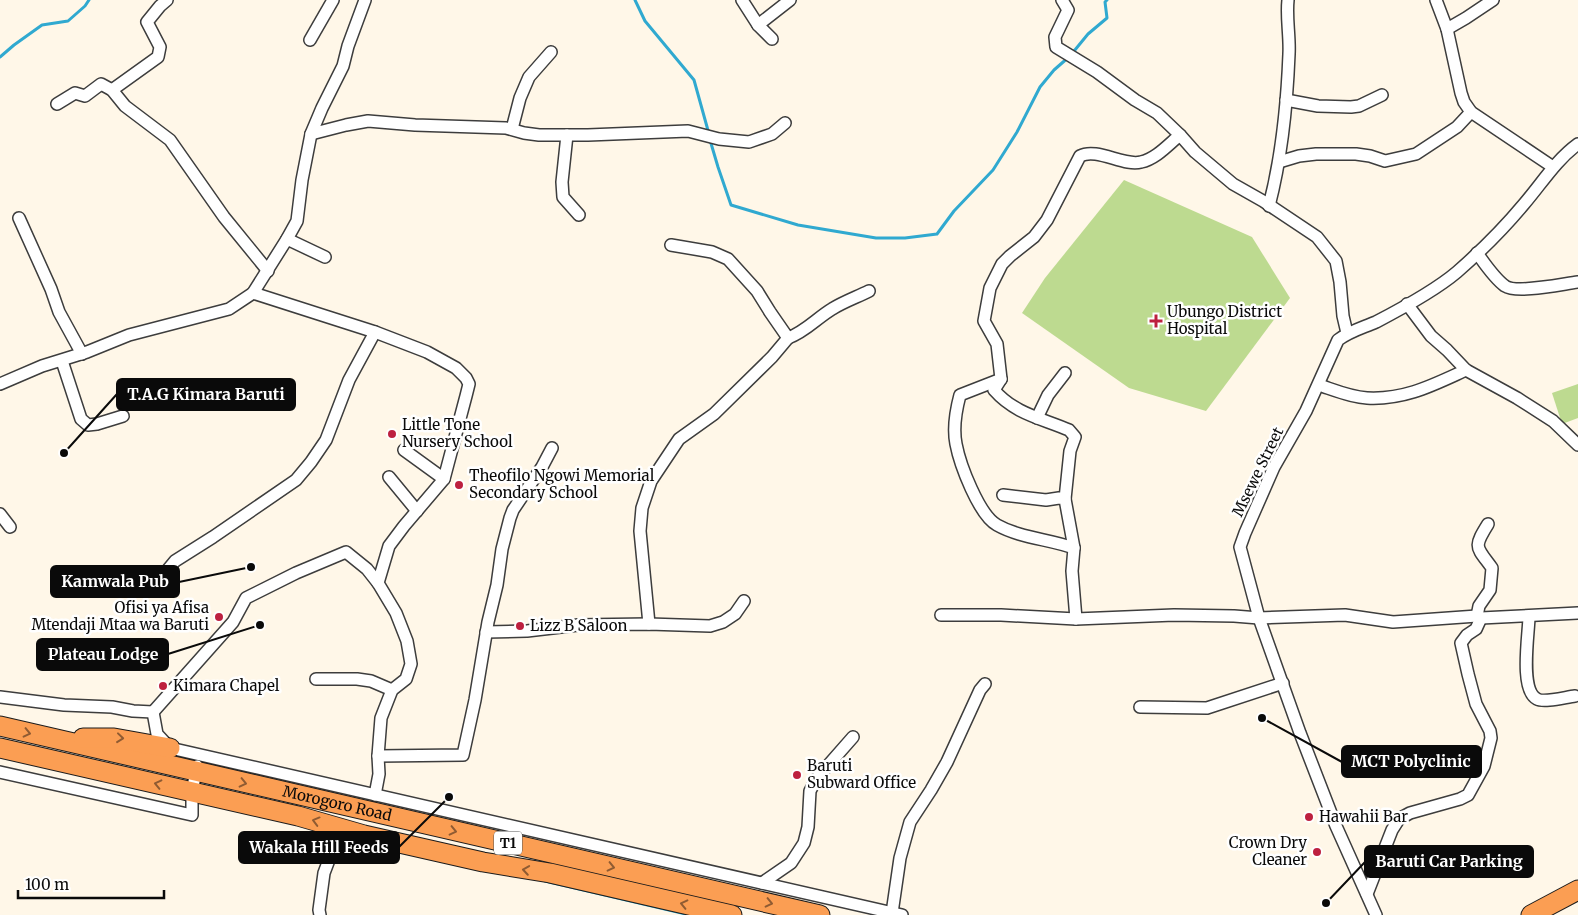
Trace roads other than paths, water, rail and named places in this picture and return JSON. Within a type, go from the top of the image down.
[{"type":"highway","name":"Morogoro Road","points":[[0,726],[54,739],[198,763],[820,915]]},
{"type":"highway","points":[[54,739],[114,738],[170,748]]},
{"type":"highway","name":"Morogoro Road","points":[[0,748],[298,816],[364,835],[483,862],[550,873],[732,915]]},
{"type":"highway","points":[[1532,915],[1578,890]]},
{"type":"street","points":[[112,90],[158,57],[160,47],[147,22],[167,0]]},
{"type":"street","points":[[310,40],[333,0]]},
{"type":"street","points":[[0,384],[42,366],[82,354],[129,335],[230,309],[253,293],[288,239],[297,221],[302,180],[311,134],[343,66],[348,46],[365,0]]},
{"type":"street","points":[[742,0],[758,25],[772,39]]},
{"type":"street","points":[[758,25],[790,0]]},
{"type":"street","points":[[1062,0],[1068,10],[1055,37],[1056,48],[1098,72],[1135,100],[1158,113],[1195,152],[1233,184],[1317,238],[1336,261],[1347,333],[1375,322],[1455,273],[1478,253],[1524,204],[1553,167],[1578,144]]},
{"type":"street","points":[[1269,206],[1283,138],[1289,52],[1288,0]]},
{"type":"street","points":[[1436,0],[1447,29],[1461,93],[1464,102],[1471,112],[1553,167]]},
{"type":"street","points":[[1447,29],[1493,0]]},
{"type":"street","points":[[512,130],[520,98],[529,78],[552,52]]},
{"type":"street","points":[[57,104],[75,93],[85,96],[101,84],[112,90],[125,106],[170,140],[224,217],[268,271]]},
{"type":"street","points":[[1286,100],[1318,106],[1351,107],[1359,106],[1382,95]]},
{"type":"street","points":[[1279,162],[1299,156],[1316,154],[1356,154],[1385,161],[1416,154],[1457,127],[1471,112]]},
{"type":"street","points":[[311,134],[346,124],[368,121],[415,125],[506,128],[539,135],[688,131],[719,139],[749,142],[772,134],[785,123]]},
{"type":"street","points":[[567,135],[562,182],[563,197],[579,215]]},
{"type":"street","points":[[1076,619],[1072,571],[1074,548],[1065,499],[1070,451],[1075,436],[1069,430],[1018,411],[994,390],[1001,380],[997,344],[984,321],[990,288],[1002,264],[1034,236],[1046,220],[1080,156],[1085,153],[1133,163],[1142,162],[1156,155],[1180,135]]},
{"type":"street","points":[[20,218],[51,288],[59,312],[82,354]]},
{"type":"street","points":[[288,239],[325,257]]},
{"type":"street","points":[[671,244],[706,250],[728,259],[756,291],[788,338]]},
{"type":"street","points":[[1478,253],[1500,282],[1507,287],[1537,288],[1578,282]]},
{"type":"street","points":[[649,624],[640,531],[642,508],[651,481],[679,439],[714,414],[772,357],[788,338],[804,330],[833,308],[869,291]]},
{"type":"street","points":[[253,293],[375,332],[427,352],[456,368],[469,384],[444,479],[389,546],[378,583]]},
{"type":"street","points":[[1407,304],[1432,336],[1466,370],[1518,398],[1553,422],[1578,445]]},
{"type":"street","points":[[151,590],[175,561],[214,537],[296,480],[326,440],[349,380],[375,332]]},
{"type":"street","name":"Msewe Street","points":[[1347,333],[1338,340],[1306,411],[1274,467],[1240,547],[1259,618],[1283,683],[1336,826],[1376,915]]},
{"type":"street","points":[[62,361],[81,419],[88,425],[123,416]]},
{"type":"street","points":[[1319,385],[1366,398],[1399,396],[1422,390],[1466,370]]},
{"type":"street","points":[[1037,418],[1046,400],[1065,372]]},
{"type":"street","points":[[1001,380],[960,395],[956,412],[956,444],[964,473],[978,503],[995,524],[1013,532],[1074,548]]},
{"type":"street","points":[[378,756],[463,755],[475,700],[486,632],[497,585],[502,549],[510,518],[513,510],[542,467],[552,448]]},
{"type":"street","points":[[404,450],[444,479]]},
{"type":"street","points":[[389,477],[417,511]]},
{"type":"street","points":[[1003,495],[1046,500],[1065,499]]},
{"type":"street","points":[[0,514],[10,527]]},
{"type":"street","points":[[1367,894],[1392,830],[1399,819],[1410,813],[1468,795],[1484,766],[1491,738],[1490,731],[1476,704],[1461,643],[1467,634],[1476,629],[1479,606],[1490,590],[1492,568],[1478,548],[1478,540],[1488,524]]},
{"type":"street","points":[[153,712],[234,622],[246,598],[296,573],[346,552],[367,569],[396,613],[407,641],[410,664],[406,679],[392,690],[381,718],[378,756],[379,774],[376,795]]},
{"type":"street","points":[[486,632],[528,631],[578,625],[649,624],[710,626],[723,622],[735,614],[744,601]]},
{"type":"street","points":[[941,615],[1001,615],[1076,619],[1174,615],[1259,618],[1345,616],[1393,622],[1578,613]]},
{"type":"street","points":[[1529,616],[1525,658],[1528,682],[1533,696],[1537,700],[1543,701],[1575,696]]},
{"type":"street","points":[[316,679],[357,678],[371,681],[392,690]]},
{"type":"street","points":[[1140,707],[1207,708],[1283,683]]},
{"type":"street","points":[[153,712],[157,734],[170,748],[198,763],[376,795],[897,914],[900,858],[910,822],[948,762],[980,690],[985,684]]},
{"type":"street","points":[[0,697],[64,705],[112,707],[153,712]]},
{"type":"street","points":[[762,883],[791,863],[804,843],[808,827],[810,791],[817,778],[854,737]]},
{"type":"street","points":[[0,772],[192,815],[192,792],[198,763]]},
{"type":"street","points":[[320,915],[324,873],[335,844]]},
{"type":"waterway","points":[[0,57],[42,25],[68,21],[89,0]]},
{"type":"waterway","points":[[635,0],[645,21],[694,80],[709,134]]},
{"type":"waterway","points":[[710,140],[731,205],[798,225],[876,238],[905,238],[937,234],[954,211],[993,170],[1017,132],[1040,87],[1088,34],[1107,18],[1105,2],[1107,0]]},
{"type":"waterway","points":[[545,881],[690,915]]},
{"type":"place","name":"Ubungo District Hospital","points":[[1156,321]]},
{"type":"place","name":"Little Tone Nursery School","points":[[392,434]]},
{"type":"place","name":"T.A.G Kimara Baruti","points":[[64,453]]},
{"type":"place","name":"Theofilo Ngowi Memorial Secondary School","points":[[459,485]]},
{"type":"place","name":"Kamwala Pub","points":[[251,567]]},
{"type":"place","name":"Ofisi ya Afisa Mtendaji Mtaa wa Baruti","points":[[219,617]]},
{"type":"place","name":"Plateau Lodge","points":[[260,625]]},
{"type":"place","name":"Lizz B Saloon","points":[[520,626]]},
{"type":"place","name":"Kimara Chapel","points":[[163,686]]},
{"type":"place","name":"MCT Polyclinic","points":[[1262,718]]},
{"type":"place","name":"Baruti Subward Office","points":[[797,775]]},
{"type":"place","name":"Wakala Hill Feeds","points":[[449,797]]},
{"type":"place","name":"Hawahii Bar","points":[[1309,817]]},
{"type":"place","name":"Crown Dry Cleaner","points":[[1317,852]]},
{"type":"place","name":"Baruti Car Parking","points":[[1326,903]]}]
